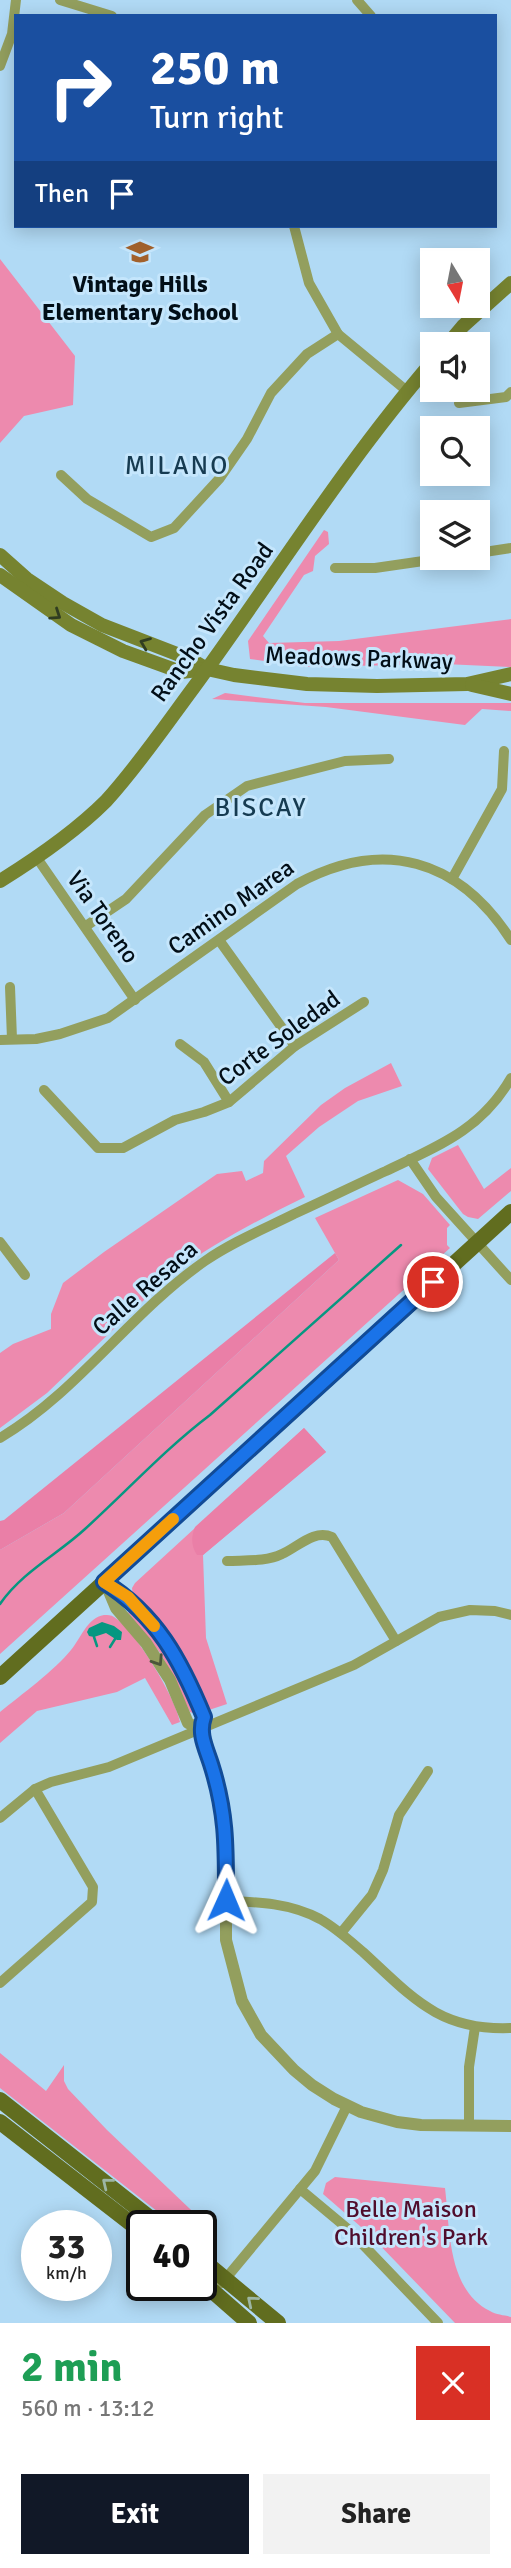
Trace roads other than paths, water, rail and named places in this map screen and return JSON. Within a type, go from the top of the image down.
[{"type":"main road","points":[[459,332],[511,283]]},
{"type":"main road","name":"Rancho Vista Road","points":[[0,881],[37,858],[104,803],[123,781],[207,669],[340,479],[420,376]]},
{"type":"main road","name":"Meadows Parkway","points":[[0,555],[27,579],[102,625],[191,659],[207,669]]},
{"type":"main road","name":"Meadows Parkway","points":[[0,575],[71,625],[123,651],[181,672],[207,669],[307,684],[467,684],[511,674]]},
{"type":"main road","name":"Meadows Parkway","points":[[467,684],[511,694]]},
{"type":"main road","points":[[0,1677],[511,1212]]},
{"type":"main road","points":[[0,2100],[140,2210]]},
{"type":"main road","points":[[0,2122],[126,2220]]},
{"type":"main road","points":[[217,2272],[278,2323]]},
{"type":"main road","points":[[217,2294],[249,2323]]},
{"type":"street","points":[[60,0],[106,14]]},
{"type":"street","points":[[357,0],[369,14]]},
{"type":"street","points":[[0,66],[12,34],[14,17]]},
{"type":"street","points":[[295,228],[309,283],[338,334],[407,391]]},
{"type":"street","points":[[61,475],[87,499],[151,537],[174,528],[220,478],[247,439],[271,393],[307,354],[338,334]]},
{"type":"street","points":[[459,403],[506,397],[511,392]]},
{"type":"street","points":[[490,551],[511,548]]},
{"type":"street","points":[[335,568],[375,569],[420,562]]},
{"type":"street","points":[[452,879],[502,789],[504,751]]},
{"type":"street","points":[[86,926],[126,899],[205,815],[247,786],[345,761],[389,759]]},
{"type":"street","name":"Via Toreno","points":[[37,858],[135,1000]]},
{"type":"street","name":"Camino Marea","points":[[6,1040],[36,1039],[85,1027],[108,1018],[297,884],[341,865],[359,861],[388,859],[413,863],[452,879],[479,898],[498,919],[511,940]]},
{"type":"street","points":[[219,940],[295,1046]]},
{"type":"street","points":[[6,1040],[10,987]]},
{"type":"street","name":"Corte Soledad","points":[[44,1090],[98,1148],[123,1148],[175,1120],[229,1102],[295,1046],[364,1002]]},
{"type":"street","points":[[180,1044],[204,1062],[229,1102]]},
{"type":"street","points":[[511,1078],[488,1111],[472,1125],[456,1137],[411,1159],[436,1197],[511,1280]]},
{"type":"street","name":"Calle Resaca","points":[[0,1438],[24,1424],[49,1404],[171,1288],[205,1261],[246,1237],[411,1159]]},
{"type":"street","points":[[0,1242],[24,1275]]},
{"type":"street","points":[[227,1561],[279,1556],[315,1535],[332,1537],[396,1642]]},
{"type":"street","points":[[104,1582],[116,1608],[146,1643],[170,1680],[188,1723],[200,1729],[223,1806],[226,1827],[226,1940],[242,2001],[261,2035],[312,2085],[347,2106],[397,2122],[511,2126]]},
{"type":"street","points":[[0,1818],[35,1789],[51,1782],[109,1767],[354,1665],[439,1617],[470,1610],[511,1615]]},
{"type":"street","points":[[341,1933],[372,1895],[383,1870],[399,1815],[428,1770]]},
{"type":"street","points":[[0,1983],[92,1902],[93,1887],[35,1789]]},
{"type":"street","points":[[226,1900],[266,1902],[292,1907],[320,1919],[341,1933],[431,2012],[475,2027],[511,2028]]},
{"type":"street","points":[[469,2126],[469,2067],[475,2027]]},
{"type":"street","points":[[217,2289],[315,2171],[347,2106]]},
{"type":"street","points":[[300,2189],[348,2229],[438,2323]]},
{"type":"waterway","points":[[0,1604],[29,1573],[85,1529],[177,1442],[401,1245]]},
{"type":"waterway","points":[[94,1637],[97,1646]]},
{"type":"waterway","points":[[110,1647],[115,1639]]},
{"type":"place","name":"Vintage Hills Elementary School","points":[[140,252]]},
{"type":"district","name":"MILANO","points":[[177,465]]},
{"type":"district","name":"BISCAY","points":[[261,807]]},
{"type":"park label","name":"Belle Maison Children's Park","points":[[411,2223]]}]
